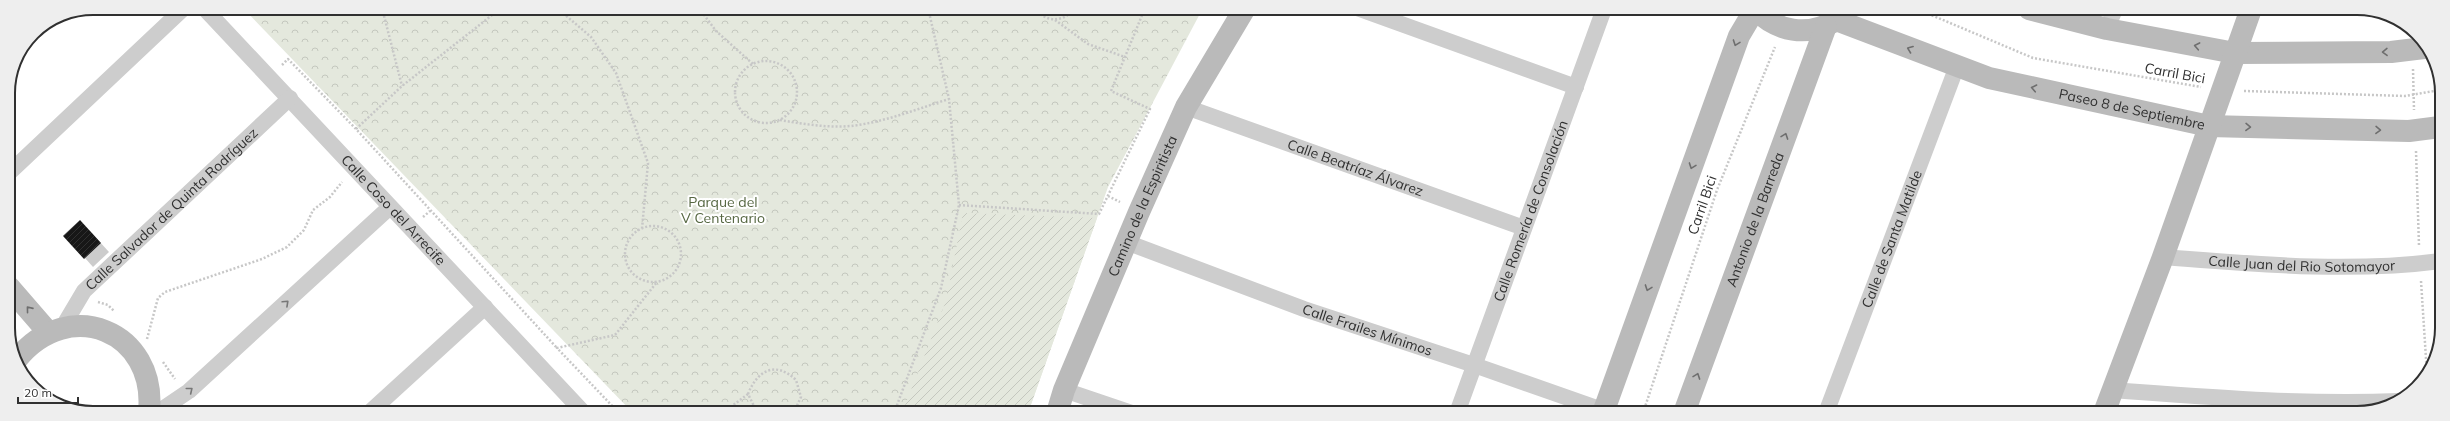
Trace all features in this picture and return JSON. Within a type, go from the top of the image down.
[{"type":"street","points":[[15,166],[177,15]]},
{"type":"street","name":"Calle Coso del Arrecife","points":[[211,15],[485,307],[574,406]]},
{"type":"street","name":"Camino de la Espiritista","points":[[1059,406],[1064,390],[1126,242],[1186,107],[1241,15]]},
{"type":"street","points":[[1376,15],[1576,87]]},
{"type":"street","name":"Calle Romería de Consolación","points":[[1460,406],[1474,364],[1602,15]]},
{"type":"street","points":[[1608,406],[1739,36],[1751,15]]},
{"type":"street","points":[[1762,15],[1770,22],[1788,29],[1807,31],[1837,18]]},
{"type":"street","points":[[2052,15],[2107,29],[2235,53],[2391,52],[2418,48]]},
{"type":"street","points":[[2107,29],[2113,15]]},
{"type":"street","points":[[2106,406],[2163,257],[2249,15]]},
{"type":"street","name":"Paseo 8 de Septiembre","points":[[1837,18],[1989,78],[2209,126],[2415,130],[2435,127]]},
{"type":"street","name":"Antonio de la Barreda","points":[[1687,406],[1837,18]]},
{"type":"street","name":"Calle de Santa Matilde","points":[[1829,406],[1957,66]]},
{"type":"street","name":"Calle Salvador de Quinta Rodríguez","points":[[55,330],[84,291],[290,98]]},
{"type":"street","name":"Calle Beatríaz Álvarez","points":[[1186,107],[1524,228]]},
{"type":"street","points":[[167,406],[189,391],[390,207]]},
{"type":"street","name":"Calle Frailes Mínimos","points":[[1126,242],[1304,309],[1474,364],[1590,406]]},
{"type":"street","name":"Calle Juan del Rio Sotomayor","points":[[2163,257],[2298,267],[2420,264],[2435,262]]},
{"type":"street","points":[[15,293],[55,330]]},
{"type":"street","points":[[377,406],[485,307]]},
{"type":"street","points":[[20,356],[29,345],[55,330],[87,326],[111,334],[131,348],[145,369],[151,393],[150,406]]},
{"type":"street","points":[[1064,390],[1111,406]]},
{"type":"street","points":[[2112,390],[2260,401],[2321,403],[2385,401]]},
{"type":"path","points":[[384,15],[402,86]]},
{"type":"path","points":[[356,129],[402,86],[492,15]]},
{"type":"path","points":[[565,15],[591,37],[616,73],[648,163],[642,229]]},
{"type":"path","points":[[703,15],[716,31],[753,64]]},
{"type":"path","points":[[896,406],[941,288],[960,205],[949,99],[930,15]]},
{"type":"path","points":[[1043,15],[1047,18],[1055,20],[1088,44],[1125,57]]},
{"type":"path","points":[[1055,20],[1066,15]]},
{"type":"path","points":[[960,205],[1099,214],[1150,109],[1111,91],[1142,15]]},
{"type":"path","name":"Carril Bici","points":[[1931,15],[2033,58],[2222,91],[2405,96],[2435,91]]},
{"type":"path","name":"Carril Bici","points":[[1645,406],[1717,190],[1774,47],[1780,49]]},
{"type":"path","points":[[2415,130],[2414,95],[2418,48]]},
{"type":"path","points":[[270,77],[288,59],[356,129],[611,406]]},
{"type":"path","points":[[780,120],[788,114],[794,105],[796,84],[792,74],[784,67],[769,62],[753,64],[743,72],[737,82],[735,94],[738,106],[745,115],[756,122],[768,123],[780,120],[819,126],[849,126],[876,122],[949,99]]},
{"type":"path","points":[[146,341],[150,334],[158,298],[174,288],[262,260],[287,246],[304,230],[313,210],[330,197],[355,168]]},
{"type":"path","points":[[656,227],[663,229],[669,232],[678,243],[681,258],[675,271],[664,280],[657,282],[638,278],[631,271],[626,262],[628,243],[633,235],[642,229],[656,227]]},
{"type":"path","points":[[557,348],[615,335],[657,282]]},
{"type":"path","points":[[732,406],[748,394],[756,378],[762,373],[770,370],[780,370],[796,380],[800,388],[798,406]]},
{"type":"path","points":[[748,394],[754,406]]},
{"type":"green space","name":"Parque del V Centenario","points":[[250,15],[1199,15],[1108,187],[1030,406],[626,406]]},
{"type":"green space","points":[[963,213],[1097,218],[1030,406],[905,406],[946,301]]},
{"type":"building","points":[[80,220],[101,243],[84,259],[63,236]]}]
